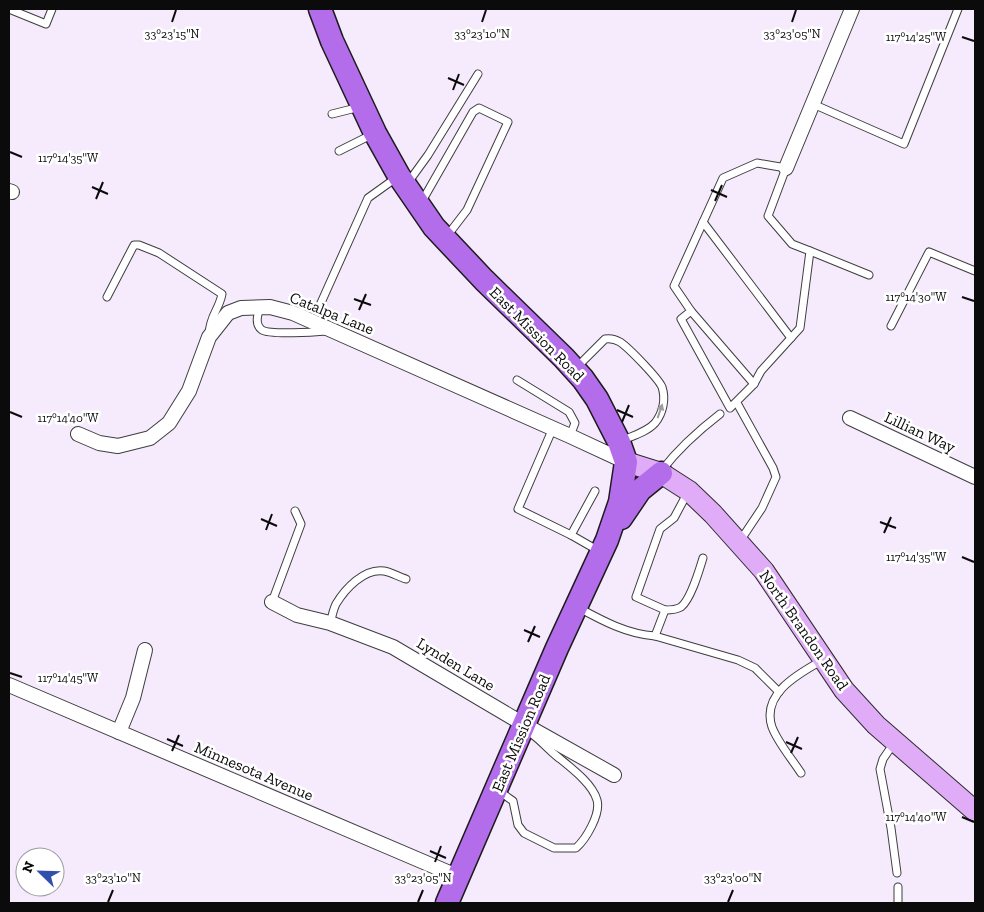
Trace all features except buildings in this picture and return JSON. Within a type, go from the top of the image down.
[{"type":"main road","name":"East Mission Road","points":[[320,9],[332,41],[402,181],[434,227],[484,280],[574,369],[597,399],[623,452],[620,502],[604,546],[447,903]]},
{"type":"main road","points":[[604,546],[640,490],[661,473]]},
{"type":"street","points":[[786,168],[852,9]]},
{"type":"street","name":"Catalpa Lane","points":[[78,434],[99,443],[118,446],[150,438],[170,423],[189,392],[209,337],[228,313],[241,308],[270,307],[293,313],[570,436],[623,452]]},
{"type":"street","name":"Lillian Way","points":[[850,418],[975,477]]},
{"type":"street","name":"North Brandon Road","points":[[623,452],[689,491],[713,514],[764,571],[844,690],[876,724],[975,811]]},
{"type":"street","name":"Lynden Lane","points":[[272,602],[297,616],[330,623],[393,647],[524,728],[614,775]]},
{"type":"street","points":[[118,732],[133,698],[145,650]]},
{"type":"street","name":"Minnesota Avenue","points":[[9,685],[458,876]]},
{"type":"lane","points":[[9,9],[46,24],[52,9]]},
{"type":"lane","points":[[813,104],[904,144],[957,9]]},
{"type":"lane","points":[[320,305],[368,198],[402,181],[428,155],[478,74]]},
{"type":"lane","points":[[332,114],[363,106]]},
{"type":"lane","points":[[420,206],[473,112],[479,108],[508,122],[467,210],[445,238]]},
{"type":"lane","points":[[339,151],[376,132]]},
{"type":"lane","points":[[754,384],[691,311],[674,286],[723,178],[757,163],[786,168],[768,216],[792,244],[869,275]]},
{"type":"lane","points":[[703,222],[791,338]]},
{"type":"lane","points":[[107,297],[134,245],[139,245],[159,253],[222,294],[209,324],[209,337]]},
{"type":"lane","points":[[691,311],[681,318],[730,408],[754,384],[762,371],[800,328],[810,251]]},
{"type":"lane","points":[[891,326],[929,252],[975,271]]},
{"type":"lane","points":[[260,307],[257,322],[263,331],[276,333],[331,330]]},
{"type":"lane","points":[[574,369],[605,339],[611,338],[632,352],[661,385],[664,397],[661,414],[654,425],[644,431],[623,452]]},
{"type":"lane","points":[[518,380],[569,412],[575,424],[570,436]]},
{"type":"lane","points":[[737,403],[773,468],[776,477],[762,508],[738,543]]},
{"type":"lane","points":[[661,473],[675,454],[694,434],[720,414]]},
{"type":"lane","points":[[553,428],[518,509],[571,535],[604,546]]},
{"type":"lane","points":[[571,535],[595,491]]},
{"type":"lane","points":[[689,491],[674,518],[660,529],[636,597],[665,610],[673,610],[682,606],[692,589],[703,558]]},
{"type":"lane","points":[[272,602],[301,524],[295,511]]},
{"type":"lane","points":[[330,623],[336,604],[346,591],[368,573],[383,571],[406,579]]},
{"type":"lane","points":[[576,607],[613,626],[738,660],[756,668],[778,692]]},
{"type":"lane","points":[[654,636],[665,610]]},
{"type":"lane","points":[[801,774],[772,726],[770,711],[778,692],[792,678],[824,660]]},
{"type":"lane","points":[[497,789],[513,801],[518,824],[524,833],[554,848],[576,848],[583,842],[596,816],[598,802],[592,790],[577,773],[524,728]]},
{"type":"lane","points":[[895,740],[883,759],[880,769],[897,873]]},
{"type":"lane","points":[[898,887],[898,903]]}]
